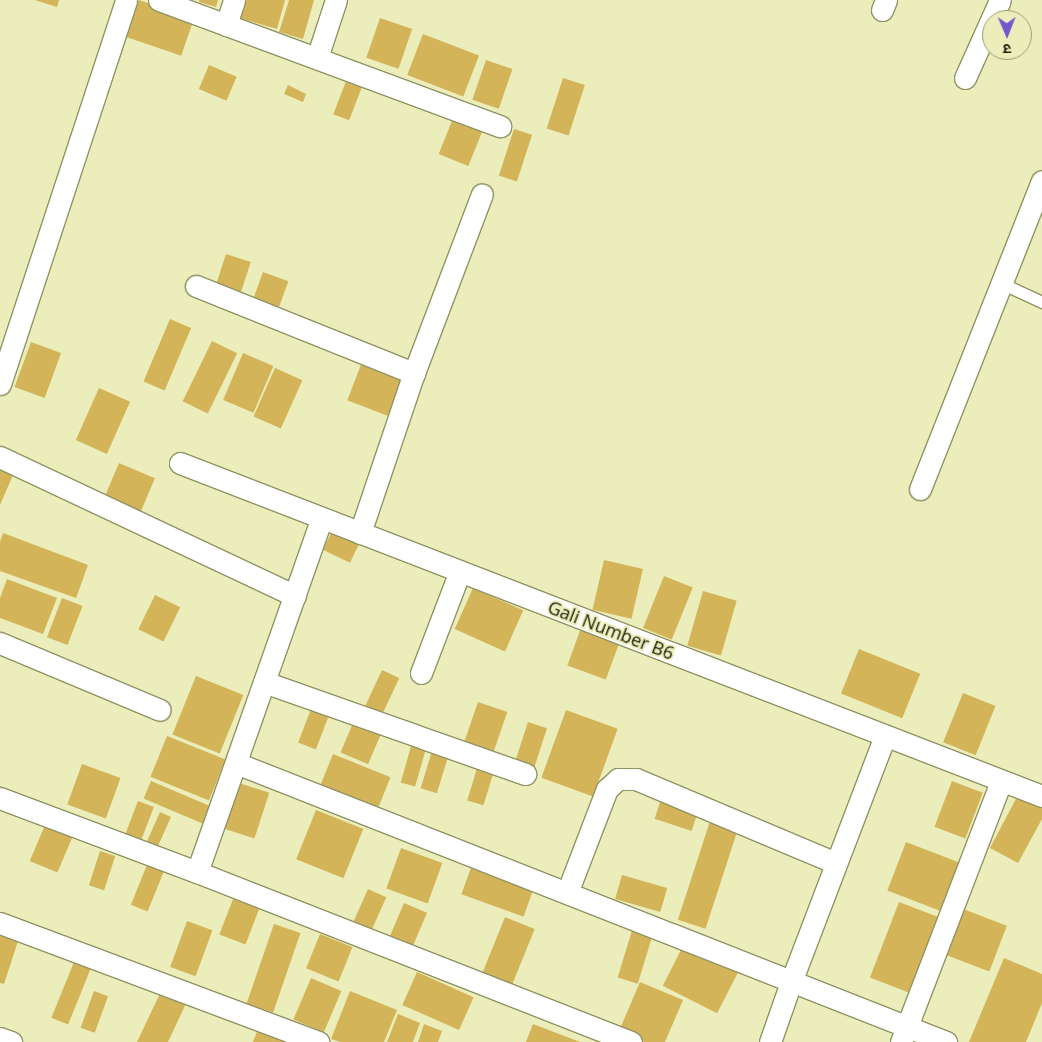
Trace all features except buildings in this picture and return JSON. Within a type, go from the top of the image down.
[{"type":"street","points":[[0,384],[20,329],[126,0]]},
{"type":"street","points":[[159,0],[500,126]]},
{"type":"street","points":[[226,25],[234,0]]},
{"type":"street","points":[[317,58],[336,0]]},
{"type":"street","points":[[965,78],[1000,0]]},
{"type":"street","points":[[920,489],[1042,181]]},
{"type":"street","points":[[360,533],[414,373],[482,194]]},
{"type":"street","points":[[196,286],[414,373]]},
{"type":"street","points":[[0,457],[294,596]]},
{"type":"street","name":"Gali Number B6","points":[[180,463],[1001,782],[1042,796]]},
{"type":"street","points":[[197,872],[322,518]]},
{"type":"street","points":[[421,673],[460,571]]},
{"type":"street","points":[[0,643],[160,710]]},
{"type":"street","points":[[264,682],[525,774]]},
{"type":"street","points":[[770,1042],[885,736]]},
{"type":"street","points":[[236,763],[791,982],[903,1034],[946,1042]]},
{"type":"street","points":[[567,892],[607,790],[618,779],[636,779],[836,863]]},
{"type":"street","points":[[903,1034],[1001,782]]},
{"type":"street","points":[[0,798],[197,872],[631,1042]]},
{"type":"street","points":[[0,923],[319,1042]]},
{"type":"street","points":[[0,1038],[11,1042]]},
{"type":"lane","points":[[1002,283],[1042,302]]}]
